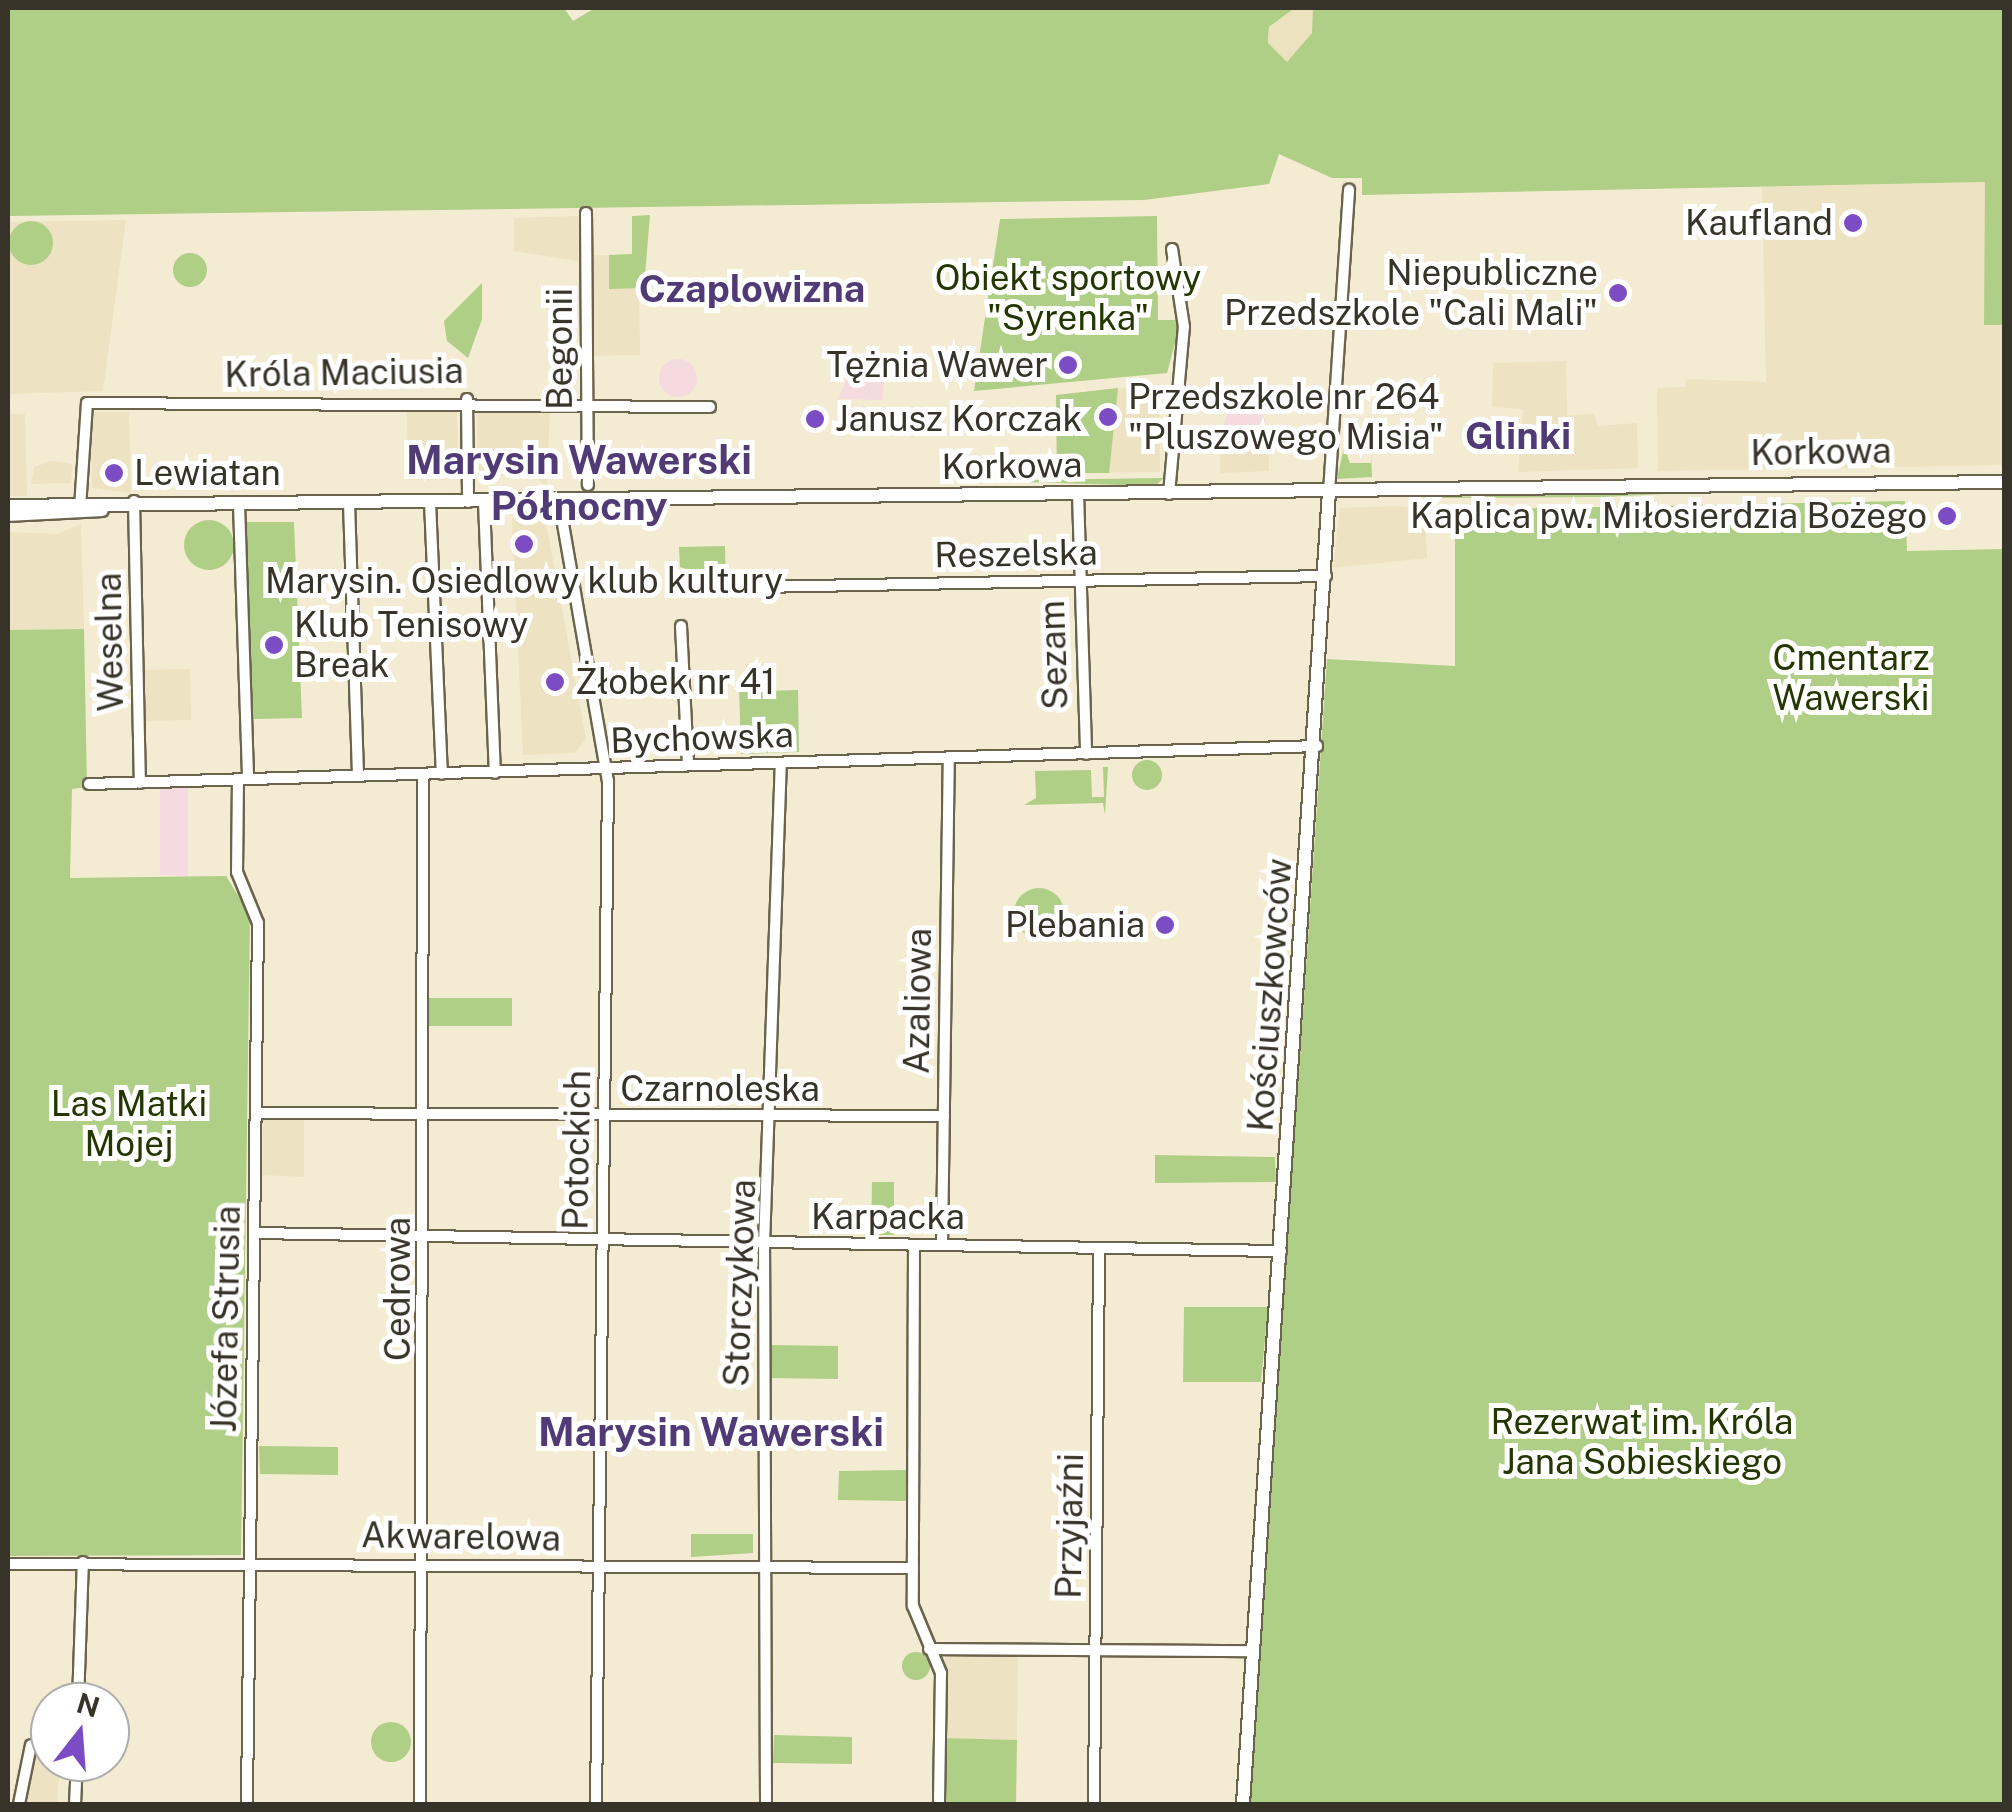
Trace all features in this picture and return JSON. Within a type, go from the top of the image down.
[{"type":"street","name":"Kościuszkowców","points":[[1243,1804],[1317,746],[1349,190]]},
{"type":"street","name":"Begonii","points":[[586,214],[588,485]]},
{"type":"street","points":[[1169,494],[1184,327],[1172,250]]},
{"type":"street","name":"Króla Maciusia","points":[[80,507],[86,403],[467,399],[710,407]]},
{"type":"street","points":[[467,399],[468,502]]},
{"type":"street","name":"Korkowa","points":[[8,506],[2004,482]]},
{"type":"street","name":"Sezam","points":[[1078,494],[1086,754]]},
{"type":"street","name":"Potockich","points":[[560,501],[607,768],[596,1804]]},
{"type":"street","points":[[430,502],[442,774]]},
{"type":"street","points":[[484,502],[496,772]]},
{"type":"street","points":[[350,503],[358,776]]},
{"type":"street","name":"Józefa Strusia","points":[[239,504],[243,779],[238,872],[258,924],[246,1804]]},
{"type":"street","name":"Weselna","points":[[134,505],[140,783]]},
{"type":"street","name":"Korkowa","points":[[8,515],[80,507]]},
{"type":"street","name":"Reszelska","points":[[707,588],[1326,576]]},
{"type":"street","points":[[681,626],[688,765]]},
{"type":"street","name":"Bychowska","points":[[89,784],[1317,746]]},
{"type":"street","name":"Azaliowa","points":[[942,1245],[949,758]]},
{"type":"street","name":"Storczykowa","points":[[766,1804],[764,1245],[776,1116],[781,763]]},
{"type":"street","name":"Cedrowa","points":[[420,1804],[427,1240],[419,1115],[423,774]]},
{"type":"street","name":"Czarnoleska","points":[[256,1113],[944,1116]]},
{"type":"street","name":"Karpacka","points":[[255,1233],[604,1244],[1282,1250]]},
{"type":"street","points":[[914,1245],[913,1568],[916,1628],[941,1673],[939,1804]]},
{"type":"street","name":"Przyjaźni","points":[[1094,1804],[1098,1248]]},
{"type":"street","points":[[79,1682],[83,1562]]},
{"type":"street","name":"Akwarelowa","points":[[8,1564],[249,1562],[913,1568]]},
{"type":"street","points":[[929,1648],[1253,1651]]},
{"type":"street","points":[[19,1804],[30,1750]]},
{"type":"shaded area","points":[[1986,182],[1984,324],[2004,325],[2004,465],[1658,471],[1657,388],[1685,387],[1686,379],[1766,382],[1762,187]]},
{"type":"shaded area","points":[[579,216],[578,261],[514,251],[514,218]]},
{"type":"shaded area","points":[[126,220],[103,391],[8,394],[8,222]]},
{"type":"shaded area","points":[[594,255],[609,255],[610,289],[639,288],[640,355],[594,356]]},
{"type":"shaded area","points":[[678,359],[692,364],[697,378],[692,392],[678,397],[664,392],[659,378],[664,364]]},
{"type":"shaded area","points":[[1566,361],[1567,415],[1594,414],[1598,426],[1637,423],[1638,468],[1518,472],[1523,409],[1492,407],[1493,363]]},
{"type":"shaded area","points":[[854,362],[886,368],[882,400],[838,399]]},
{"type":"shaded area","name":"Przedszkole nr 264 \"Pluszowego Misia\"","points":[[1159,384],[1160,472],[1057,473],[1056,395]]},
{"type":"shaded area","points":[[1245,405],[1260,411],[1266,426],[1260,441],[1245,447],[1230,441],[1224,426],[1230,411]]},
{"type":"shaded area","points":[[407,406],[457,406],[458,479],[408,480]]},
{"type":"shaded area","points":[[477,407],[550,407],[547,485],[526,473],[478,479]]},
{"type":"shaded area","points":[[91,412],[129,412],[131,493],[92,488]]},
{"type":"shaded area","points":[[8,414],[25,414],[27,496],[8,496]]},
{"type":"shaded area","points":[[1220,452],[1269,452],[1269,471],[1220,473]]},
{"type":"shaded area","points":[[52,461],[72,464],[71,483],[31,484],[34,467]]},
{"type":"shaded area","points":[[1399,506],[1425,511],[1427,558],[1333,568],[1340,508]]},
{"type":"shaded area","points":[[545,517],[586,739],[575,753],[523,755],[512,518]]},
{"type":"shaded area","points":[[81,524],[84,629],[8,630],[8,532],[57,534]]},
{"type":"shaded area","points":[[190,669],[191,720],[144,721],[143,670]]},
{"type":"shaded area","points":[[188,787],[188,876],[160,875],[160,788]]},
{"type":"shaded area","points":[[263,1119],[304,1119],[304,1177],[262,1175]]},
{"type":"shaded area","points":[[945,1654],[1018,1655],[1017,1740],[944,1738]]},
{"type":"shaded area","points":[[30,1776],[30,1782],[59,1782],[57,1804],[24,1804]]},
{"type":"green space","points":[[8,8],[564,8],[573,21],[595,8],[1295,8],[1269,27],[1268,43],[1301,37],[1313,8],[2004,8],[2004,325],[1984,325],[1985,182],[1362,195],[1362,178],[1332,178],[1279,154],[1269,184],[1144,200],[8,216]]},
{"type":"green space","points":[[650,215],[644,288],[609,289],[609,255],[632,254],[632,216]]},
{"type":"green space","name":"Obiekt sportowy \"Syrenka\"","points":[[1157,216],[1158,320],[1176,320],[1178,332],[1167,373],[974,391],[1000,219]]},
{"type":"green space","points":[[31,221],[46,228],[53,243],[46,258],[31,265],[16,258],[9,243],[16,228]]},
{"type":"green space","points":[[190,253],[202,258],[207,270],[202,282],[190,287],[178,282],[173,270],[178,258]]},
{"type":"green space","points":[[482,283],[482,319],[468,358],[447,341],[444,321]]},
{"type":"green space","points":[[1118,388],[1109,473],[1057,473],[1056,395]]},
{"type":"green space","points":[[1344,447],[1350,463],[1371,463],[1371,454],[1372,477],[1337,479]]},
{"type":"green space","points":[[1164,478],[1155,486],[1025,482],[1028,480]]},
{"type":"green space","points":[[1684,493],[1601,497],[1436,498],[1437,497]]},
{"type":"green space","points":[[1905,501],[1907,551],[2004,549],[2004,1804],[1249,1804],[1327,659],[1455,666],[1455,510]]},
{"type":"green space","points":[[209,520],[227,527],[234,545],[227,563],[209,570],[191,563],[184,545],[191,527]]},
{"type":"green space","name":"Klub Tenisowy Break","points":[[246,522],[294,522],[302,718],[252,719]]},
{"type":"green space","points":[[725,546],[726,582],[680,567],[679,547]]},
{"type":"green space","name":"Las Matki Mojej","points":[[84,629],[87,787],[72,789],[70,878],[226,876],[250,915],[241,1555],[8,1556],[8,630]]},
{"type":"green space","points":[[767,683],[768,691],[798,690],[799,752],[741,754],[739,684]]},
{"type":"green space","points":[[1147,760],[1161,769],[1162,775],[1153,789],[1147,790],[1133,781],[1132,775],[1141,761]]},
{"type":"green space","points":[[1103,767],[1108,767],[1105,815],[1103,803],[1024,805],[1036,798],[1035,771],[1091,770],[1092,797],[1104,797]]},
{"type":"green space","points":[[1039,888],[1056,896],[1064,913],[1056,930],[1039,938],[1022,930],[1014,913],[1022,896]]},
{"type":"green space","points":[[426,998],[512,998],[512,1026],[425,1026]]},
{"type":"green space","points":[[1155,1155],[1275,1157],[1276,1182],[1155,1183]]},
{"type":"green space","points":[[872,1182],[894,1182],[894,1235],[871,1235]]},
{"type":"green space","points":[[1184,1307],[1268,1307],[1261,1382],[1183,1382]]},
{"type":"green space","points":[[770,1345],[838,1346],[838,1379],[770,1378]]},
{"type":"green space","points":[[259,1446],[338,1447],[338,1475],[260,1474]]},
{"type":"green space","points":[[908,1470],[908,1501],[838,1500],[839,1471]]},
{"type":"green space","points":[[691,1534],[753,1534],[753,1553],[691,1557]]},
{"type":"green space","points":[[916,1652],[926,1656],[930,1666],[926,1676],[916,1680],[906,1676],[902,1666],[906,1656]]},
{"type":"green space","points":[[391,1722],[405,1728],[411,1742],[405,1756],[391,1762],[377,1756],[371,1742],[377,1728]]},
{"type":"green space","points":[[774,1735],[852,1737],[852,1764],[773,1763]]},
{"type":"green space","points":[[944,1738],[1017,1740],[1016,1804],[943,1804]]},
{"type":"sand","points":[[1295,8],[1313,8],[1312,33],[1287,62],[1268,43],[1269,27]]},
{"type":"place","name":"Kaufland","points":[[1853,223]]},
{"type":"place","name":"Niepubliczne Przedszkole \"Cali Mali\"","points":[[1618,293]]},
{"type":"place","name":"Tężnia Wawer","points":[[1068,365]]},
{"type":"place","name":"Przedszkole nr 264 \"Pluszowego Misia\"","points":[[1108,417]]},
{"type":"place","name":"Janusz Korczak","points":[[815,419]]},
{"type":"place","name":"Lewiatan","points":[[114,473]]},
{"type":"place","name":"Kaplica pw. Miłosierdzia Bożego","points":[[1947,516]]},
{"type":"place","name":"Marysin. Osiedlowy klub kultury","points":[[524,544]]},
{"type":"place","name":"Klub Tenisowy Break","points":[[274,645]]},
{"type":"place","name":"Żłobek nr 41","points":[[555,682]]},
{"type":"place","name":"Plebania","points":[[1165,925]]},
{"type":"district","name":"Czaplowizna","points":[[752,289]]},
{"type":"district","name":"Glinki","points":[[1518,436]]},
{"type":"district","name":"Marysin Wawerski Północny","points":[[579,483]]},
{"type":"district","name":"Marysin Wawerski","points":[[711,1432]]},
{"type":"park label","name":"Cmentarz Wawerski","points":[[1851,678]]},
{"type":"park label","name":"Rezerwat im. Króla Jana Sobieskiego","points":[[1642,1442]]}]
